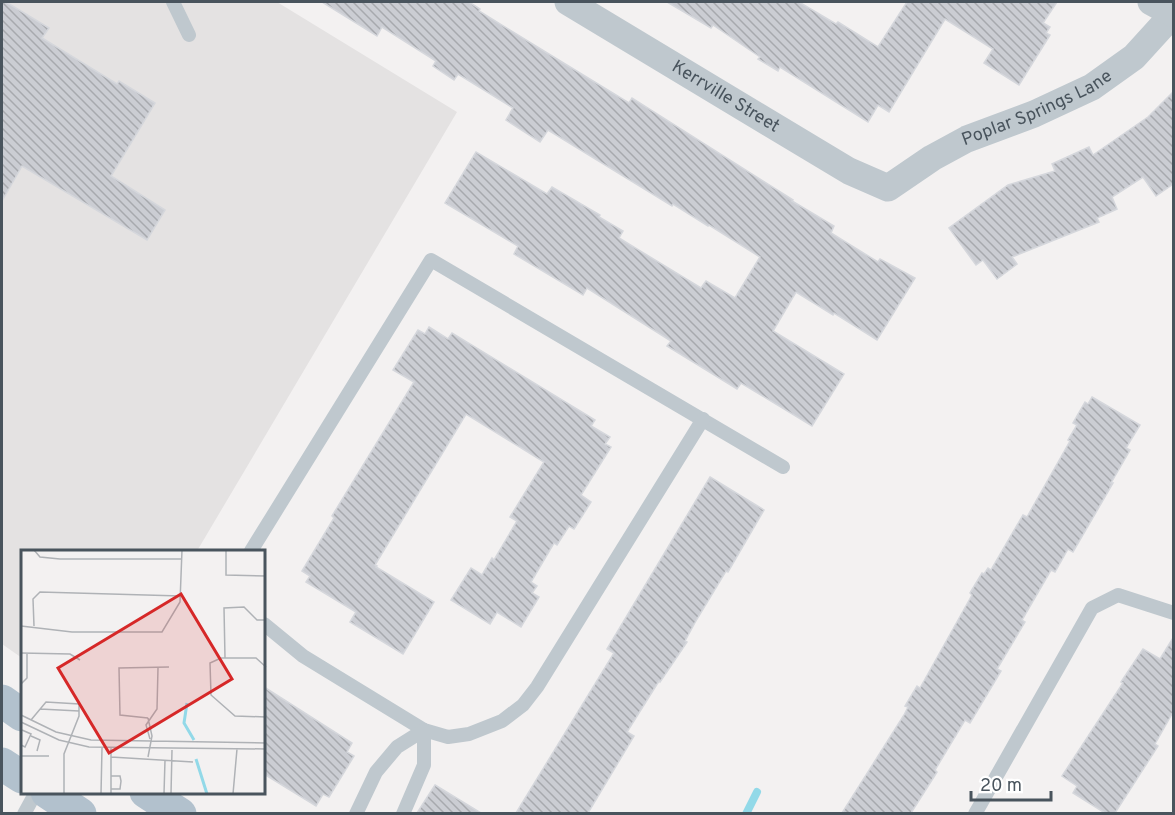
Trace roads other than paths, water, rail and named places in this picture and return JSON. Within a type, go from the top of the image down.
[{"type":"main road","points":[[2,701],[21,714]]},
{"type":"main road","points":[[2,764],[21,776]]},
{"type":"main road","points":[[50,794],[80,813]]},
{"type":"main road","points":[[149,794],[180,813]]},
{"type":"street","name":"Kerrville Street","points":[[568,2],[849,171],[888,188]]},
{"type":"street","points":[[1152,2],[1173,14]]},
{"type":"street","name":"Poplar Springs Lane","points":[[888,188],[932,158],[967,139],[1034,114],[1092,87],[1134,57],[1173,14]]},
{"type":"lane","points":[[173,2],[189,35]]},
{"type":"lane","points":[[252,550],[431,260],[783,467]]},
{"type":"lane","points":[[266,626],[303,656],[424,730],[448,737],[469,734],[502,721],[523,705],[537,687],[703,419]]},
{"type":"lane","points":[[975,813],[1092,608],[1118,595],[1173,613]]},
{"type":"lane","points":[[356,813],[376,772],[397,747],[424,730]]},
{"type":"lane","points":[[403,813],[424,765],[424,730]]},
{"type":"lane","points":[[24,813],[35,794]]},
{"type":"waterway","points":[[746,814],[757,792]]}]
